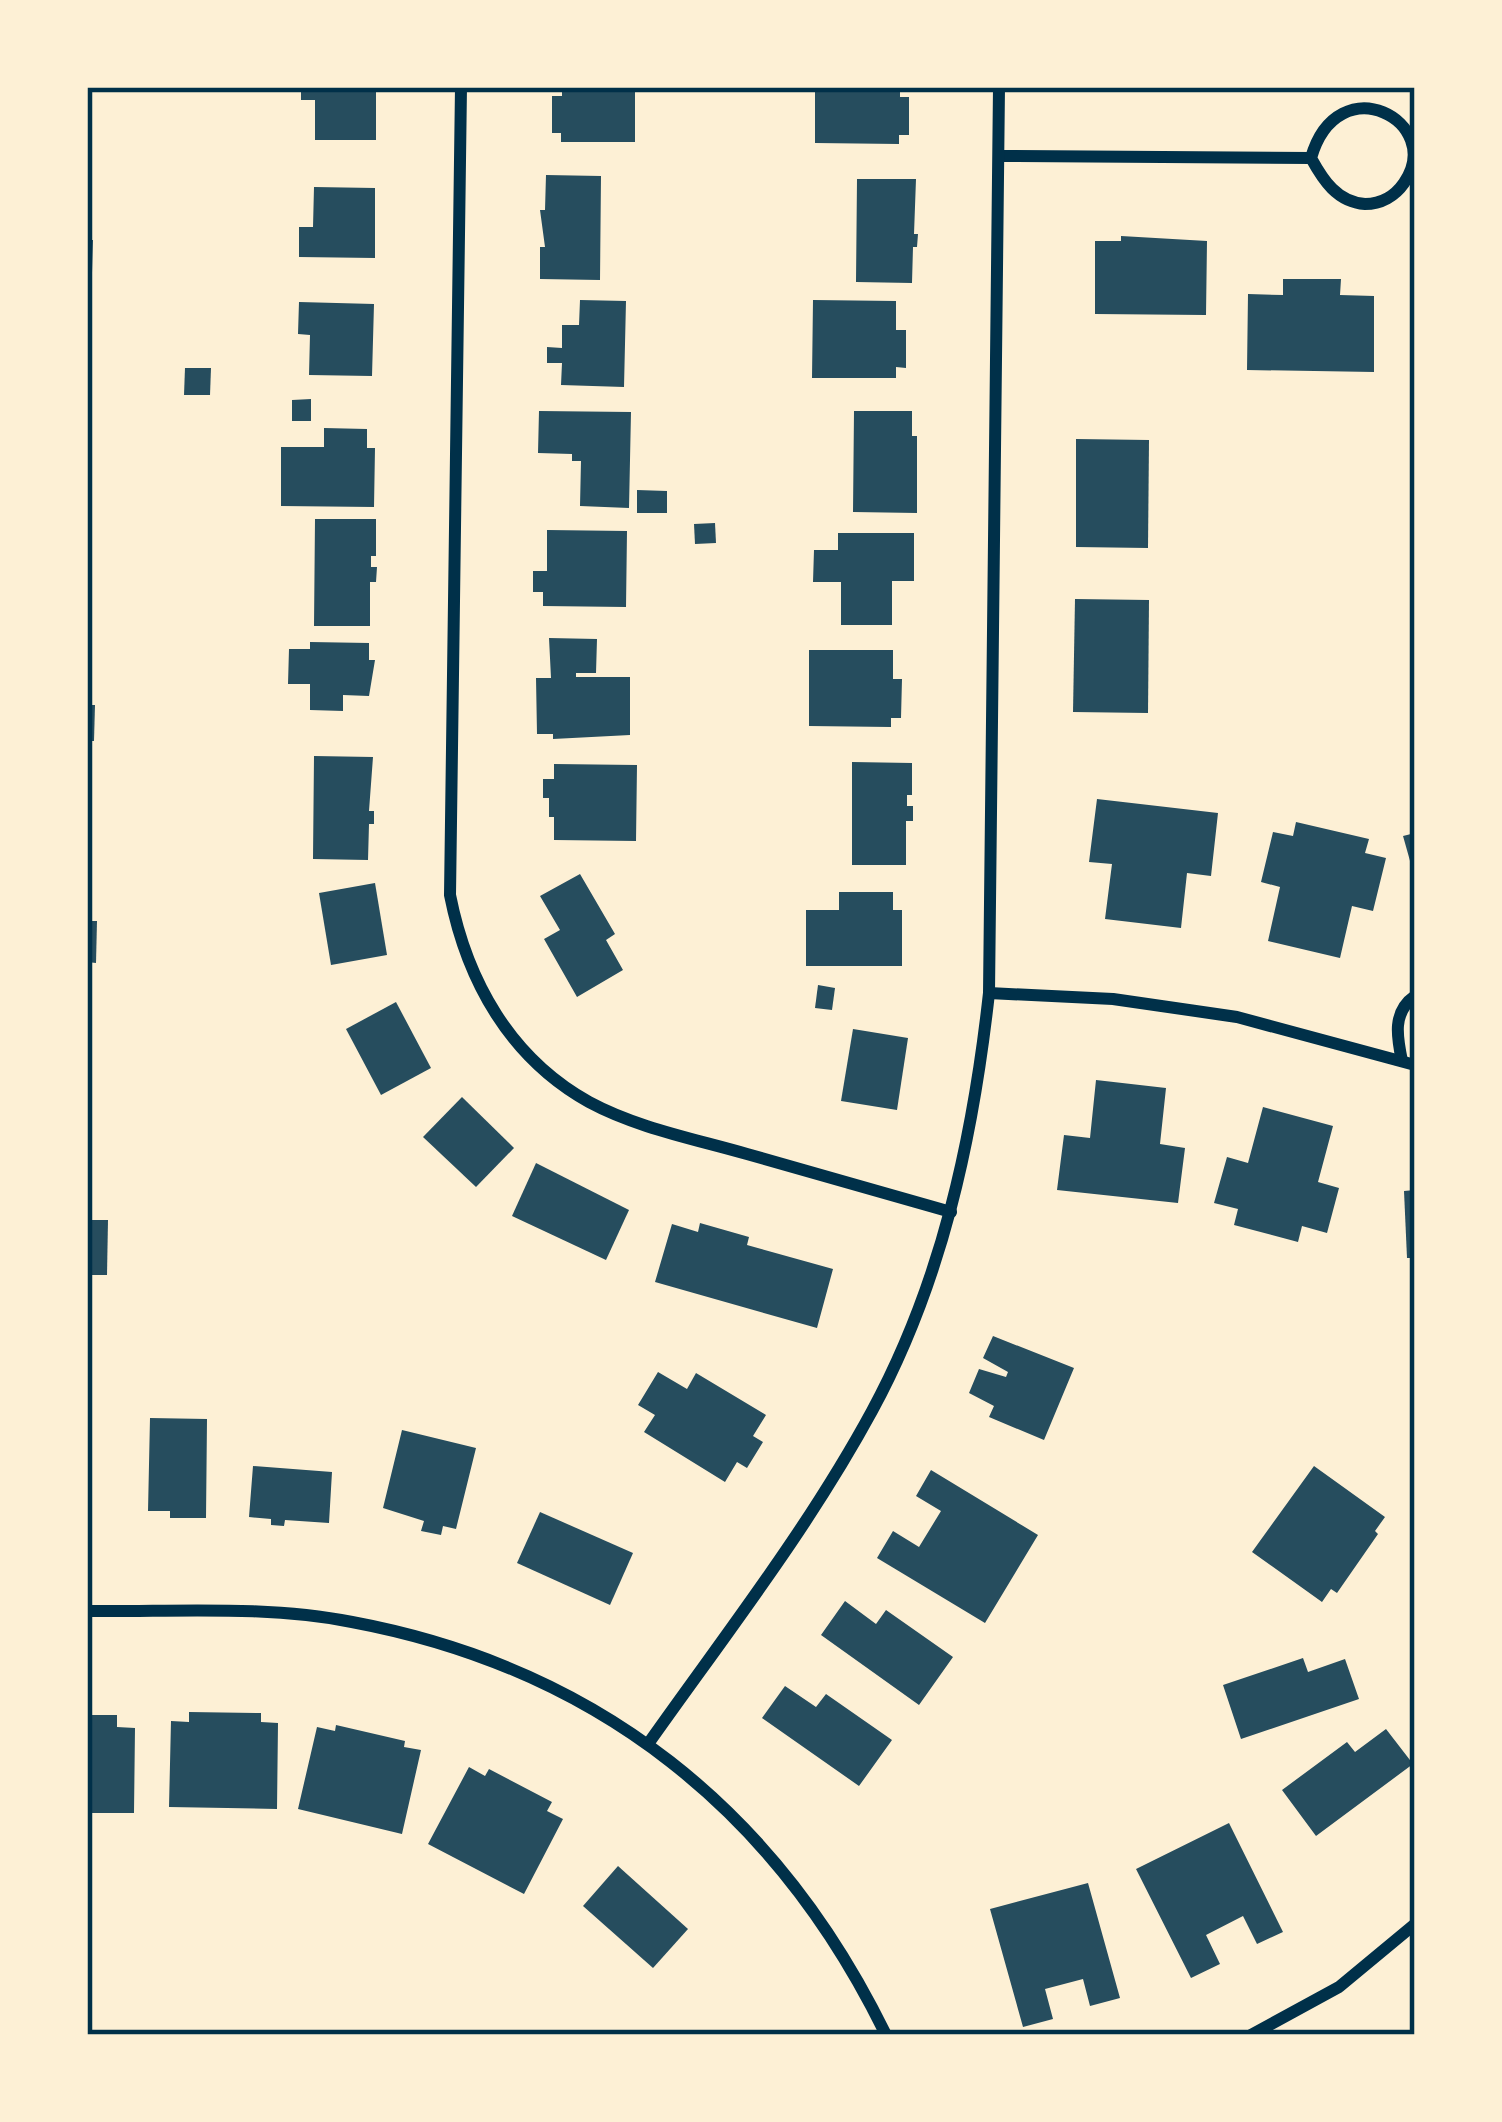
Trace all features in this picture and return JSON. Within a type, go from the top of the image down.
[{"type":"street","points":[[461,87],[450,895],[459,942],[481,992],[528,1054],[590,1102],[640,1124],[951,1212]]},
{"type":"street","points":[[648,1744],[818,1504],[874,1408],[917,1312],[951,1212],[978,1091],[988,993],[1000,87]]},
{"type":"street","points":[[1360,107],[1395,117],[1413,151],[1411,173],[1399,190],[1386,200],[1367,204],[1332,190],[1311,158],[1327,124],[1342,112],[1360,107]]},
{"type":"street","points":[[999,156],[1311,158]]},
{"type":"street","points":[[988,993],[1113,999],[1237,1017],[1408,1063]]},
{"type":"street","points":[[1408,1063],[1396,1030],[1405,1003],[1415,996]]},
{"type":"street","points":[[87,1611],[282,1614],[349,1621],[416,1636],[503,1665],[568,1695],[648,1744],[704,1788],[755,1838],[817,1912],[857,1975],[886,2035]]},
{"type":"street","points":[[1251,2035],[1339,1987],[1415,1924]]},
{"type":"building","points":[[301,87],[376,87],[376,140],[315,140],[315,100],[301,100]]},
{"type":"building","points":[[562,87],[635,87],[635,142],[561,142],[561,133],[552,133],[552,96],[562,96]]},
{"type":"building","points":[[815,87],[900,87],[900,97],[909,97],[909,135],[899,135],[899,144],[815,143]]},
{"type":"building","points":[[87,128],[92,128],[91,225],[87,225]]},
{"type":"building","points":[[546,175],[601,176],[600,280],[540,279],[540,247],[545,247],[540,210],[545,210]]},
{"type":"building","points":[[857,179],[916,179],[914,234],[918,234],[912,283],[856,282]]},
{"type":"building","points":[[314,187],[375,188],[375,258],[299,257],[299,227],[313,227]]},
{"type":"building","points":[[1121,236],[1207,241],[1206,315],[1095,314],[1095,241],[1121,241]]},
{"type":"building","points":[[87,240],[93,240],[91,304],[87,304]]},
{"type":"building","points":[[1283,279],[1341,279],[1340,295],[1374,296],[1374,372],[1247,370],[1248,294],[1283,295]]},
{"type":"building","points":[[580,300],[626,301],[624,387],[561,385],[562,363],[547,363],[547,347],[562,348],[562,325],[579,325]]},
{"type":"building","points":[[813,300],[896,301],[896,330],[906,330],[906,368],[896,367],[896,378],[812,378]]},
{"type":"building","points":[[299,302],[374,304],[372,376],[309,375],[310,335],[298,334]]},
{"type":"building","points":[[87,347],[92,347],[91,384],[87,384]]},
{"type":"building","points":[[185,368],[211,368],[210,395],[184,395]]},
{"type":"building","points":[[311,399],[311,421],[292,421],[292,400]]},
{"type":"building","points":[[539,411],[631,412],[629,508],[580,506],[581,461],[572,461],[572,454],[538,453]]},
{"type":"building","points":[[854,411],[912,411],[912,436],[917,436],[917,513],[853,512]]},
{"type":"building","points":[[324,428],[367,429],[367,448],[375,448],[374,507],[281,506],[281,447],[324,447]]},
{"type":"building","points":[[1076,439],[1149,440],[1148,548],[1076,547]]},
{"type":"building","points":[[637,490],[667,491],[667,513],[637,513]]},
{"type":"building","points":[[315,519],[376,519],[376,556],[371,556],[371,567],[377,567],[376,582],[370,582],[370,626],[314,626]]},
{"type":"building","points":[[715,523],[716,543],[695,544],[694,524]]},
{"type":"building","points":[[547,530],[627,531],[626,607],[543,606],[543,592],[533,592],[533,571],[547,571]]},
{"type":"building","points":[[838,533],[914,533],[914,581],[892,581],[892,625],[841,625],[841,582],[813,582],[814,550],[838,550]]},
{"type":"building","points":[[1075,599],[1149,600],[1148,713],[1073,712]]},
{"type":"building","points":[[549,638],[597,639],[596,673],[576,673],[576,677],[630,677],[630,735],[553,739],[553,734],[537,734],[536,678],[551,678]]},
{"type":"building","points":[[310,642],[369,643],[369,660],[375,660],[369,696],[343,695],[343,711],[310,710],[310,684],[288,684],[289,649],[310,649]]},
{"type":"building","points":[[809,650],[893,650],[893,679],[902,679],[901,718],[891,718],[891,727],[809,726]]},
{"type":"building","points":[[87,705],[95,705],[94,741],[87,741]]},
{"type":"building","points":[[314,756],[373,757],[369,811],[374,811],[374,824],[369,824],[368,860],[313,859]]},
{"type":"building","points":[[852,762],[912,763],[912,795],[907,795],[907,806],[913,806],[913,821],[906,821],[906,865],[852,865]]},
{"type":"building","points":[[554,764],[637,765],[636,841],[554,840],[554,817],[549,817],[549,798],[543,798],[543,779],[554,779]]},
{"type":"building","points":[[1097,799],[1218,813],[1211,876],[1187,873],[1181,928],[1105,919],[1112,864],[1089,862]]},
{"type":"building","points":[[1296,822],[1369,839],[1365,853],[1386,858],[1373,911],[1352,906],[1340,958],[1268,941],[1280,887],[1261,882],[1273,832],[1293,836]]},
{"type":"building","points":[[1415,833],[1415,874],[1414,875],[1403,836]]},
{"type":"building","points":[[580,874],[615,934],[606,940],[623,970],[577,997],[544,939],[560,930],[540,896]]},
{"type":"building","points":[[375,883],[387,955],[331,965],[319,893]]},
{"type":"building","points":[[839,892],[893,892],[893,910],[902,910],[902,966],[806,966],[806,910],[839,910]]},
{"type":"building","points":[[87,921],[97,921],[96,963],[87,962]]},
{"type":"building","points":[[818,985],[835,988],[832,1010],[815,1008]]},
{"type":"building","points":[[396,1002],[431,1068],[381,1095],[346,1029]]},
{"type":"building","points":[[853,1029],[908,1038],[897,1110],[841,1101]]},
{"type":"building","points":[[1096,1080],[1166,1088],[1160,1144],[1185,1148],[1178,1203],[1057,1190],[1064,1135],[1090,1138]]},
{"type":"building","points":[[462,1097],[514,1148],[476,1187],[423,1137]]},
{"type":"building","points":[[1263,1107],[1333,1126],[1318,1182],[1339,1188],[1327,1233],[1302,1226],[1298,1242],[1234,1225],[1238,1209],[1214,1203],[1227,1157],[1248,1163]]},
{"type":"building","points":[[87,1115],[92,1115],[92,1143],[87,1143]]},
{"type":"building","points":[[536,1163],[629,1210],[606,1260],[512,1216]]},
{"type":"building","points":[[1415,1190],[1415,1258],[1407,1258],[1404,1191]]},
{"type":"building","points":[[87,1220],[108,1220],[107,1275],[87,1275]]},
{"type":"building","points":[[700,1223],[749,1237],[747,1245],[833,1269],[817,1328],[655,1282],[672,1224],[698,1232]]},
{"type":"building","points":[[993,1336],[1074,1368],[1044,1440],[989,1417],[994,1406],[969,1393],[979,1369],[1006,1377],[1008,1372],[983,1358]]},
{"type":"building","points":[[658,1372],[687,1389],[696,1373],[766,1415],[753,1436],[763,1442],[747,1468],[737,1462],[725,1482],[644,1432],[655,1415],[638,1405]]},
{"type":"building","points":[[150,1418],[207,1419],[206,1518],[170,1518],[170,1511],[148,1511]]},
{"type":"building","points":[[402,1430],[476,1448],[456,1529],[443,1526],[441,1535],[421,1531],[424,1521],[383,1508]]},
{"type":"building","points":[[253,1466],[332,1472],[329,1523],[285,1520],[284,1526],[249,1517]]},
{"type":"building","points":[[1314,1466],[1385,1517],[1337,1593],[1331,1589],[1322,1602],[1252,1552]]},
{"type":"building","points":[[931,1470],[1038,1535],[985,1623],[877,1558],[893,1531],[919,1547],[941,1511],[916,1496]]},
{"type":"building","points":[[540,1512],[633,1553],[610,1605],[517,1563]]},
{"type":"building","points":[[845,1601],[876,1624],[886,1610],[953,1657],[919,1705],[821,1635]]},
{"type":"building","points":[[1303,1658],[1308,1672],[1345,1659],[1359,1699],[1241,1739],[1223,1685]]},
{"type":"building","points":[[785,1686],[816,1707],[826,1694],[892,1740],[859,1786],[762,1718]]},
{"type":"building","points":[[189,1712],[261,1713],[261,1722],[278,1723],[277,1809],[169,1807],[171,1721],[189,1722]]},
{"type":"building","points":[[87,1715],[117,1715],[117,1727],[135,1728],[134,1813],[87,1813]]},
{"type":"building","points":[[336,1725],[405,1741],[404,1747],[421,1750],[402,1834],[298,1809],[317,1727],[335,1731]]},
{"type":"building","points":[[1386,1729],[1413,1764],[1316,1836],[1282,1790],[1347,1742],[1355,1752]]},
{"type":"building","points":[[469,1767],[485,1776],[489,1769],[552,1802],[547,1811],[563,1819],[524,1894],[428,1844]]},
{"type":"building","points":[[1229,1823],[1283,1932],[1257,1944],[1243,1916],[1206,1935],[1220,1964],[1191,1978],[1136,1869]]},
{"type":"building","points":[[618,1866],[688,1929],[653,1968],[583,1906]]},
{"type":"building","points":[[1088,1883],[1120,1998],[1090,2006],[1083,1979],[1045,1989],[1053,2019],[1023,2027],[990,1909]]}]
